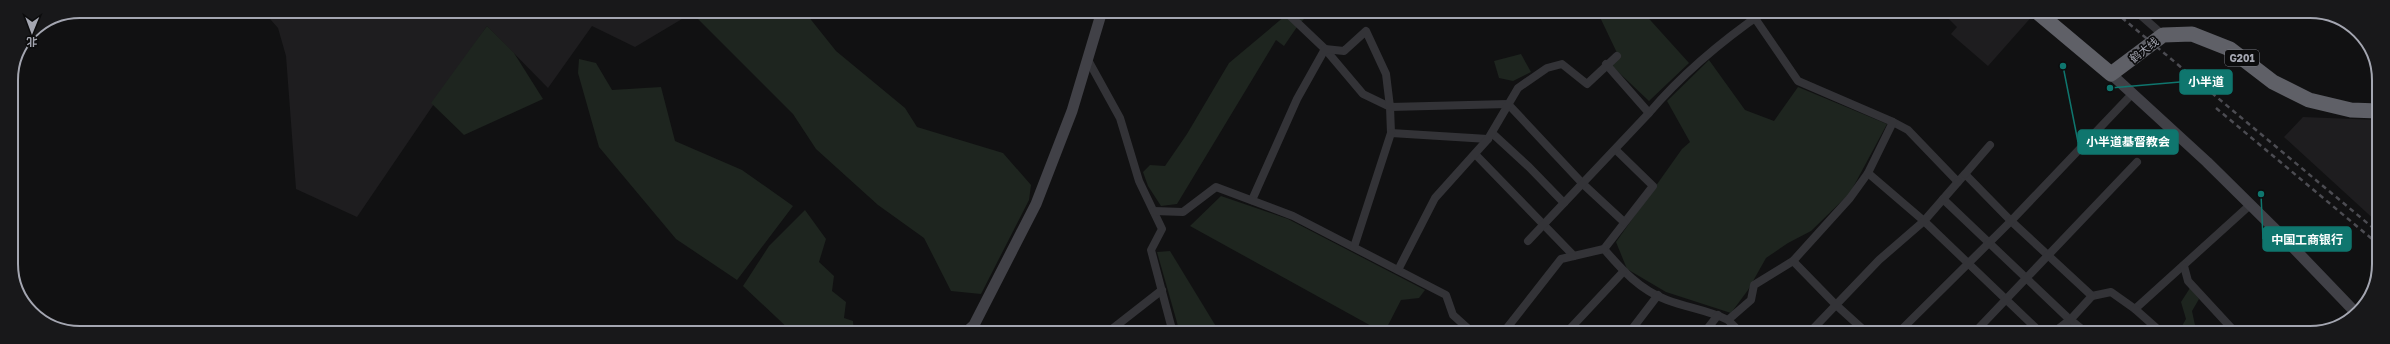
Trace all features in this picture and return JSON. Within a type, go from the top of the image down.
[{"type":"highway","points":[[2043,18],[2112,74]]},
{"type":"highway","name":"鹤大线","points":[[2112,74],[2163,35],[2192,34],[2230,49],[2273,82],[2309,100],[2351,110],[2372,111]]},
{"type":"highway","points":[[2087,55],[2105,62],[2118,62],[2134,57]]},
{"type":"street","points":[[973,326],[1036,204],[1072,111],[1100,18]]},
{"type":"street","points":[[1292,18],[1324,49],[1363,94],[1390,107],[1508,104],[1583,184],[1624,222]]},
{"type":"street","points":[[1528,241],[1616,150],[1673,85],[1750,18]]},
{"type":"street","points":[[1755,18],[1798,81],[1893,122],[1908,130],[1958,182]]},
{"type":"street","points":[[2144,18],[2163,35]]},
{"type":"street","points":[[1324,49],[1344,51],[1366,31],[1386,74],[1391,133],[1354,247]]},
{"type":"street","points":[[1252,200],[1297,99],[1324,49]]},
{"type":"street","points":[[1398,270],[1435,198],[1490,136],[1518,88],[1547,68],[1562,64],[1587,84],[1606,64],[1617,56]]},
{"type":"street","points":[[1088,60],[1120,118],[1139,181],[1162,229],[1151,250],[1171,326]]},
{"type":"street","points":[[1606,64],[1649,113]]},
{"type":"street","points":[[2112,74],[2250,205],[2352,310]]},
{"type":"street","points":[[1905,326],[1987,242],[2011,220],[2133,93]]},
{"type":"street","points":[[1728,320],[1751,300],[1754,285],[1793,262],[1850,198],[1868,172],[1893,122]]},
{"type":"street","points":[[1391,133],[1490,136],[1529,167],[1564,203]]},
{"type":"street","points":[[1815,326],[1879,260],[1924,221],[1990,145]]},
{"type":"street","points":[[1508,326],[1561,259],[1604,249],[1653,186],[1616,150]]},
{"type":"street","points":[[1475,154],[1574,256]]},
{"type":"street","points":[[1981,326],[2137,162]]},
{"type":"street","points":[[1868,172],[1924,221],[2035,326]]},
{"type":"street","points":[[1965,174],[2011,220],[2092,296]]},
{"type":"street","points":[[1154,211],[1183,212],[1216,186],[1293,216],[1446,295],[1453,315],[1465,326]]},
{"type":"street","points":[[1943,199],[1987,242],[2079,326]]},
{"type":"street","points":[[2135,310],[2250,205]]},
{"type":"street","points":[[1604,249],[1623,272],[1658,295],[1667,300],[1718,315],[1728,320],[1734,326]]},
{"type":"street","points":[[1793,262],[1859,326]]},
{"type":"street","points":[[2184,266],[2188,281],[2230,326]]},
{"type":"street","points":[[1573,326],[1623,272]]},
{"type":"street","points":[[1116,326],[1162,290]]},
{"type":"street","points":[[2062,326],[2071,319],[2092,296],[2111,292],[2154,326]]},
{"type":"street","points":[[1634,326],[1658,295]]},
{"type":"street","points":[[1709,326],[1718,315]]},
{"type":"shaded area","points":[[269,18],[684,18],[635,47],[592,26],[548,88],[487,26],[357,217],[296,189],[286,56],[278,28]]},
{"type":"shaded area","points":[[697,18],[810,18],[836,51],[905,108],[917,127],[1003,153],[1031,185],[1029,200],[981,294],[951,291],[924,238],[878,205],[816,149],[793,114]]},
{"type":"shaded area","points":[[1283,18],[1305,18],[1284,46],[1276,40],[1177,204],[1161,206],[1148,186],[1143,172],[1150,165],[1165,166],[1187,134],[1229,63]]},
{"type":"shaded area","points":[[1600,18],[1648,18],[1689,63],[1649,101],[1611,65],[1619,57]]},
{"type":"shaded area","points":[[1948,18],[2030,18],[1988,66],[1951,34],[1957,27]]},
{"type":"shaded area","points":[[487,26],[514,53],[543,99],[464,135],[431,103]]},
{"type":"shaded area","points":[[1521,54],[1531,72],[1513,81],[1499,78],[1494,61]]},
{"type":"shaded area","points":[[579,59],[596,63],[612,90],[661,87],[675,141],[742,170],[793,206],[737,280],[676,239],[599,147],[578,73]]},
{"type":"shaded area","points":[[1709,60],[1745,110],[1774,121],[1798,87],[1887,124],[1850,193],[1811,231],[1788,243],[1766,258],[1748,290],[1731,313],[1666,292],[1627,269],[1616,242],[1682,149],[1690,142],[1667,101]]},
{"type":"shaded area","points":[[2303,117],[2372,120],[2372,218],[2284,137]]},
{"type":"shaded area","points":[[1221,196],[1288,219],[1425,290],[1419,298],[1401,300],[1388,326],[1371,326],[1190,226]]},
{"type":"shaded area","points":[[805,210],[826,239],[819,262],[834,276],[832,291],[846,302],[844,318],[853,321],[853,326],[786,326],[743,286],[769,246]]},
{"type":"shaded area","points":[[1170,251],[1216,326],[1178,326],[1157,252]]},
{"type":"shaded area","points":[[2190,288],[2199,299],[2192,311],[2195,326],[2182,326],[2186,319],[2181,302]]},
{"type":"railway","points":[[2122,18],[2372,227]]},
{"type":"railway","points":[[2216,108],[2372,239]]},
{"type":"place","name":"小半道基督教会","points":[[2063,66]]},
{"type":"place","name":"小半道","points":[[2110,88]]},
{"type":"place","name":"中国工商银行","points":[[2261,194]]}]
